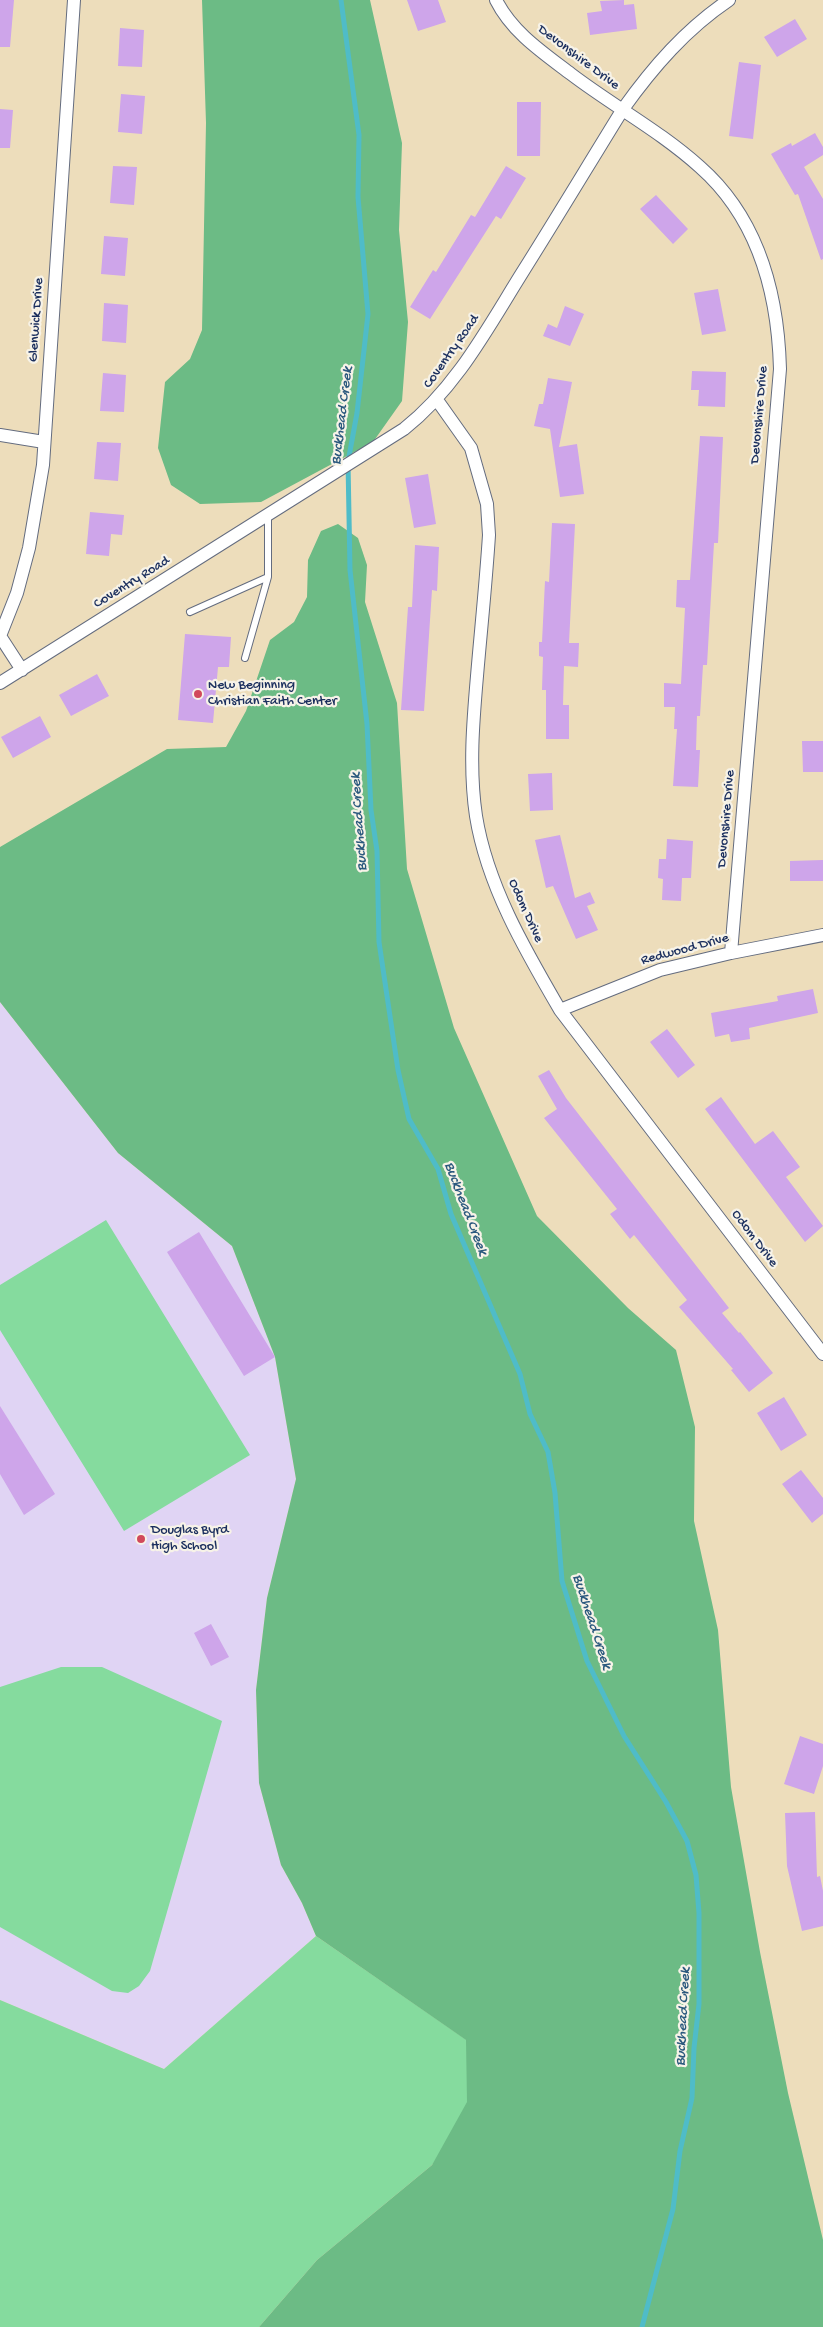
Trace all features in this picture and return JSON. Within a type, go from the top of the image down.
[{"type":"street","name":"Glenwick Drive","points":[[22,670],[0,636],[17,593],[38,503],[44,442],[74,0]]},
{"type":"street","name":"Devonshire Drive","points":[[496,0],[515,28],[532,44],[597,94],[623,109],[701,168],[722,190],[740,215],[755,242],[774,300],[779,331],[780,369],[731,953]]},
{"type":"street","name":"Coventry Road","points":[[0,683],[404,429],[437,400],[480,342],[623,109],[644,79],[703,19],[729,0]]},
{"type":"street","name":"Odom Drive","points":[[437,400],[471,448],[487,504],[489,535],[472,736],[472,774],[476,816],[494,881],[526,952],[560,1010],[823,1354]]},
{"type":"street","points":[[0,435],[44,442]]},
{"type":"street","name":"Redwood Drive","points":[[560,1010],[660,970],[731,953],[823,935]]},
{"type":"lane","points":[[245,658],[268,577],[268,514]]},
{"type":"lane","points":[[190,612],[268,577]]},
{"type":"shaded area","name":"Douglas Byrd High School","points":[[0,1002],[118,1153],[232,1246],[275,1357],[296,1479],[267,1598],[256,1690],[259,1783],[281,1865],[302,1903],[316,1936],[164,2069],[0,2000]]},
{"type":"green space","points":[[202,0],[370,0],[402,143],[399,230],[408,322],[402,401],[373,442],[261,502],[200,504],[171,485],[158,448],[165,382],[190,359],[202,330],[206,123]]},
{"type":"green space","points":[[338,524],[358,538],[367,565],[365,602],[397,703],[407,869],[454,1028],[537,1216],[628,1308],[676,1350],[695,1427],[694,1521],[718,1630],[731,1787],[760,1952],[788,2093],[823,2240],[823,2327],[259,2327],[317,2260],[432,2165],[467,2102],[466,2040],[316,1936],[302,1903],[281,1865],[259,1783],[256,1690],[267,1598],[296,1479],[275,1357],[232,1246],[118,1153],[0,1002],[0,847],[167,749],[226,747],[246,711],[270,640],[294,622],[307,597],[308,560],[321,531]]},
{"type":"green space","points":[[106,1220],[250,1455],[124,1531],[0,1330],[0,1285]]},
{"type":"green space","points":[[61,1667],[102,1667],[222,1721],[150,1971],[139,1986],[128,1993],[112,1991],[0,1927],[0,1687]]},
{"type":"green space","points":[[316,1936],[481,2050],[483,2099],[432,2165],[317,2260],[259,2327],[0,2327],[0,2000],[164,2069]]},
{"type":"building","points":[[0,0],[14,0],[10,47],[0,47]]},
{"type":"building","points":[[407,0],[438,0],[446,22],[418,31]]},
{"type":"building","points":[[624,0],[624,5],[634,4],[637,29],[590,35],[587,13],[602,11],[600,1]]},
{"type":"building","points":[[795,19],[807,39],[777,57],[764,37]]},
{"type":"building","points":[[120,28],[144,30],[142,67],[118,66]]},
{"type":"building","points":[[739,62],[761,65],[753,139],[729,136]]},
{"type":"building","points":[[121,94],[145,96],[142,134],[118,132]]},
{"type":"building","points":[[517,102],[541,102],[540,156],[517,156]]},
{"type":"building","points":[[0,109],[13,110],[10,148],[0,148]]},
{"type":"building","points":[[815,133],[823,147],[823,155],[804,167],[823,199],[823,259],[821,260],[798,194],[795,195],[771,154],[791,143],[792,146]]},
{"type":"building","points":[[113,166],[137,167],[134,205],[110,203]]},
{"type":"building","points":[[506,166],[526,178],[501,219],[496,216],[430,319],[410,307],[433,270],[436,272],[471,215],[475,217]]},
{"type":"building","points":[[656,195],[688,229],[673,244],[640,209]]},
{"type":"building","points":[[104,236],[128,238],[125,276],[101,274]]},
{"type":"building","points":[[718,289],[726,331],[702,335],[694,293]]},
{"type":"building","points":[[104,303],[128,305],[126,343],[102,341]]},
{"type":"building","points":[[565,306],[584,314],[570,346],[543,336],[548,324],[557,328]]},
{"type":"building","points":[[692,371],[726,372],[725,407],[698,406],[699,390],[691,390]]},
{"type":"building","points":[[103,373],[126,375],[124,412],[100,411]]},
{"type":"building","points":[[548,378],[572,382],[559,447],[577,444],[584,494],[560,497],[550,429],[534,426],[539,404],[543,404]]},
{"type":"building","points":[[700,436],[723,437],[718,543],[714,543],[707,665],[703,665],[700,716],[697,716],[696,750],[700,750],[698,787],[673,786],[677,729],[674,729],[675,707],[664,707],[664,683],[681,684],[685,608],[676,607],[677,580],[690,580]]},
{"type":"building","points":[[97,442],[121,443],[118,481],[94,479]]},
{"type":"building","points":[[428,474],[436,524],[414,528],[405,478]]},
{"type":"building","points":[[90,512],[124,515],[122,535],[111,534],[109,556],[86,554]]},
{"type":"building","points":[[552,523],[575,524],[569,643],[579,643],[578,667],[564,666],[563,705],[569,705],[569,739],[546,739],[546,690],[542,690],[543,657],[539,656],[539,642],[542,642],[545,581],[549,582]]},
{"type":"building","points":[[415,545],[439,547],[437,591],[432,590],[424,711],[401,710],[408,607],[412,607]]},
{"type":"building","name":"New Beginning Christian Faith Center","points":[[185,634],[231,637],[229,667],[218,667],[213,723],[178,720]]},
{"type":"building","points":[[97,674],[109,696],[71,716],[59,695]]},
{"type":"building","points":[[40,716],[51,737],[13,758],[1,737]]},
{"type":"building","points":[[802,741],[823,741],[823,772],[803,772]]},
{"type":"building","points":[[552,773],[553,810],[530,811],[528,774]]},
{"type":"building","points":[[560,835],[575,898],[590,892],[595,903],[587,906],[598,930],[576,939],[553,886],[546,888],[535,840]]},
{"type":"building","points":[[667,839],[693,841],[691,878],[682,878],[681,901],[662,900],[663,879],[658,878],[659,859],[666,859]]},
{"type":"building","points":[[823,860],[823,881],[790,881],[790,861]]},
{"type":"building","points":[[813,989],[818,1013],[749,1028],[750,1039],[731,1042],[729,1034],[715,1037],[711,1013],[778,1001],[777,996]]},
{"type":"building","points":[[667,1029],[695,1065],[678,1078],[650,1042]]},
{"type":"building","points":[[549,1070],[566,1098],[729,1308],[722,1313],[773,1373],[749,1392],[731,1370],[733,1369],[679,1307],[687,1300],[634,1235],[630,1239],[610,1214],[617,1209],[544,1118],[557,1109],[538,1076]]},
{"type":"building","points":[[721,1097],[755,1144],[773,1131],[800,1167],[786,1177],[823,1226],[805,1242],[705,1109]]},
{"type":"building","points":[[199,1232],[275,1357],[244,1376],[167,1252]]},
{"type":"building","points":[[784,1397],[807,1435],[781,1451],[757,1413]]},
{"type":"building","points":[[0,1406],[55,1494],[24,1515],[0,1474]]},
{"type":"building","points":[[801,1470],[823,1498],[823,1514],[812,1523],[782,1484]]},
{"type":"building","points":[[211,1624],[229,1657],[211,1666],[194,1633]]},
{"type":"building","points":[[800,1736],[823,1744],[823,1766],[814,1794],[784,1784]]},
{"type":"building","points":[[815,1812],[817,1877],[820,1876],[823,1891],[823,1926],[802,1931],[787,1866],[785,1813]]},
{"type":"waterway","name":"Buckhead Creek","points":[[341,0],[359,135],[358,197],[368,314],[357,413],[348,462],[350,570],[367,724],[371,810],[377,851],[379,942],[398,1070],[409,1119],[438,1169],[451,1214],[520,1374],[530,1414],[548,1452],[555,1493],[562,1581],[587,1661],[624,1736],[666,1802],[687,1841],[696,1875],[699,1913],[699,2004],[694,2048],[692,2098],[680,2151],[673,2209],[642,2327]]},
{"type":"place","name":"New Beginning Christian Faith Center","points":[[198,694]]},
{"type":"place","name":"Douglas Byrd High School","points":[[141,1539]]}]
